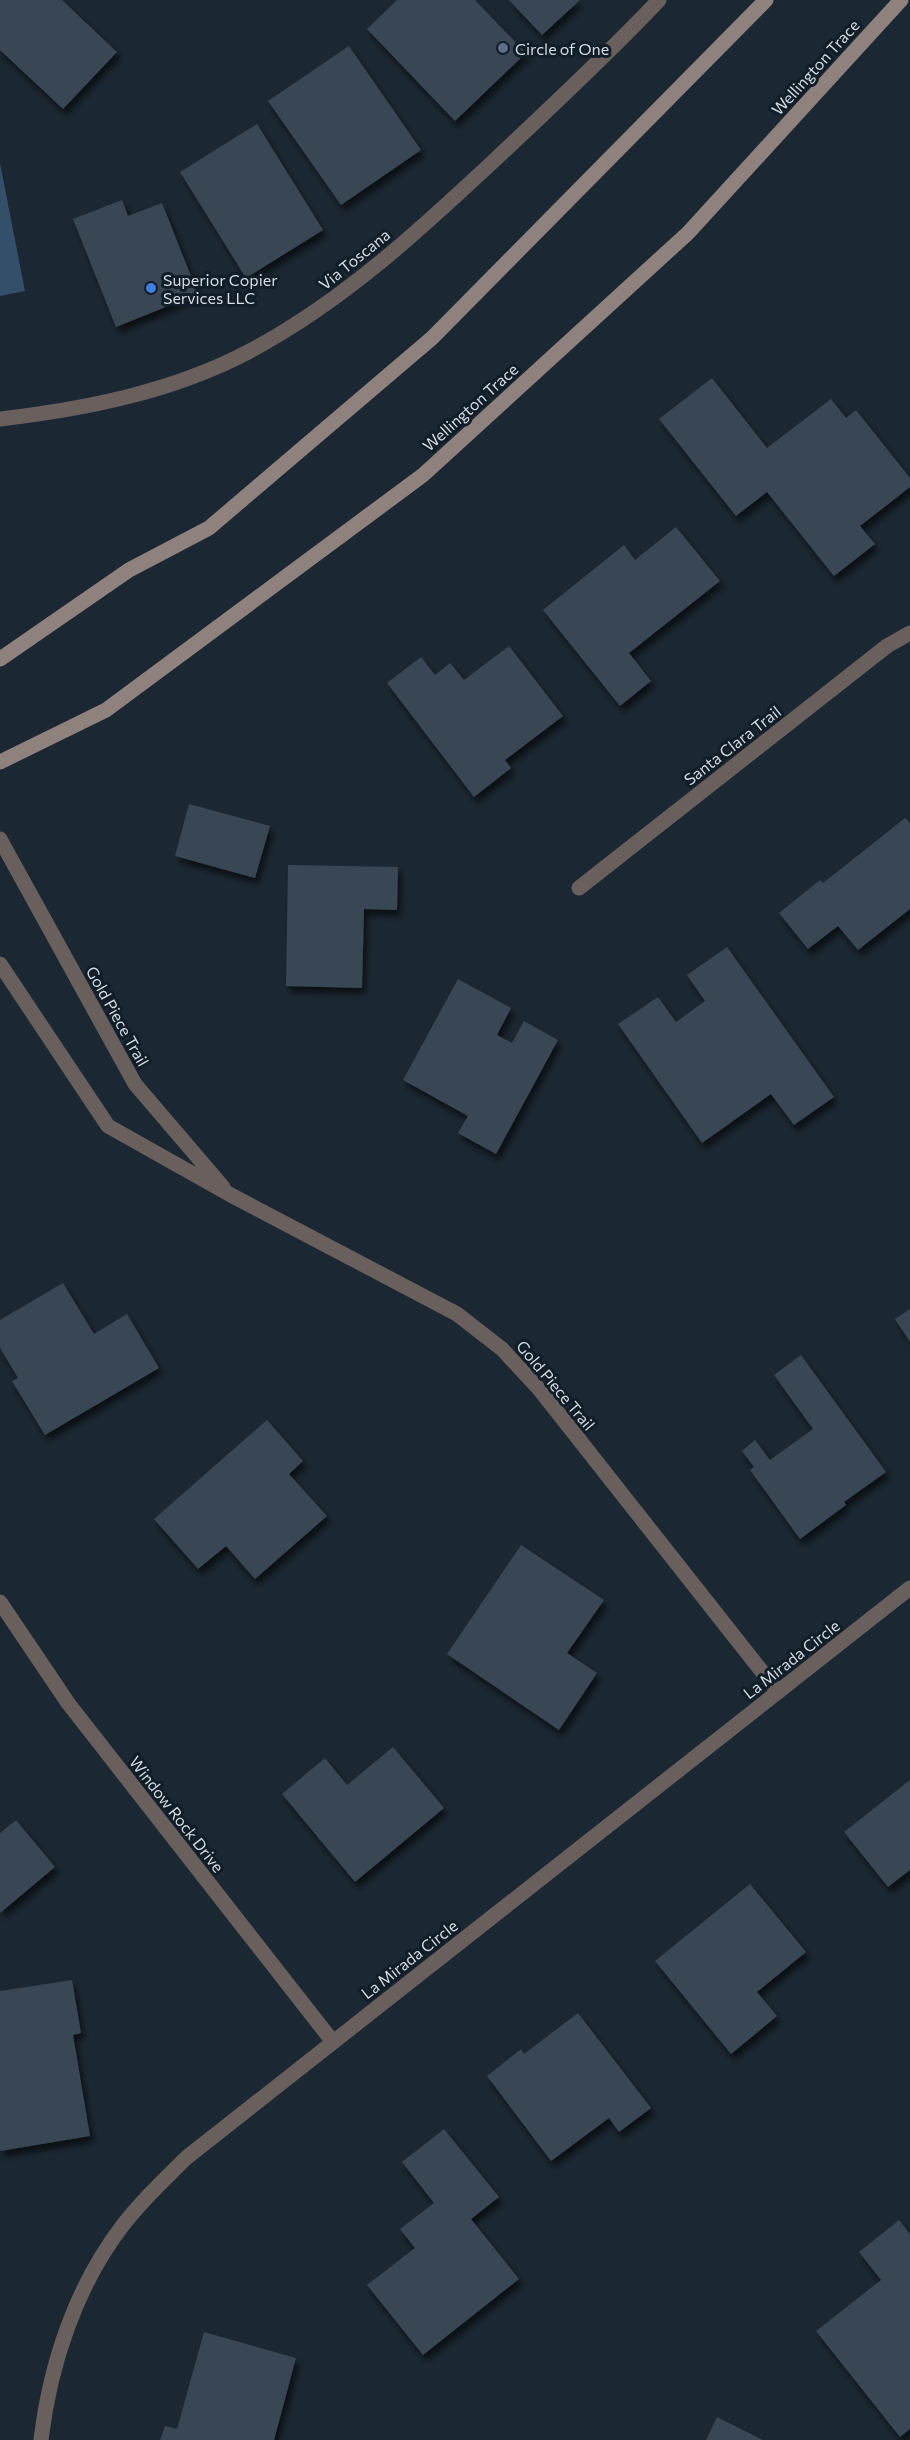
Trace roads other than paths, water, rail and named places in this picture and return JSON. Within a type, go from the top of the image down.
[{"type":"street","name":"Via Toscana","points":[[0,419],[56,412],[112,401],[194,376],[247,352],[321,309],[441,211],[610,51],[659,0]]},
{"type":"street","points":[[0,659],[129,570],[209,528],[432,338],[766,0]]},
{"type":"street","name":"Wellington Trace","points":[[0,762],[106,710],[423,475],[688,232],[901,0]]},
{"type":"street","name":"Santa Clara Trail","points":[[579,888],[887,646],[910,633]]},
{"type":"street","name":"Gold Piece Trail","points":[[0,839],[135,1084],[229,1194]]},
{"type":"street","name":"Gold Piece Trail","points":[[0,964],[108,1126],[229,1194],[457,1314],[502,1349],[540,1390],[778,1692]]},
{"type":"street","name":"La Mirada Circle","points":[[41,2440],[55,2365],[75,2306],[122,2226],[142,2202],[186,2158],[910,1588]]},
{"type":"street","name":"Window Rock Drive","points":[[0,1602],[68,1703],[333,2042]]},
{"type":"place","name":"Circle of One","points":[[503,48]]},
{"type":"place","name":"Superior Copier Services LLC","points":[[151,288]]}]
